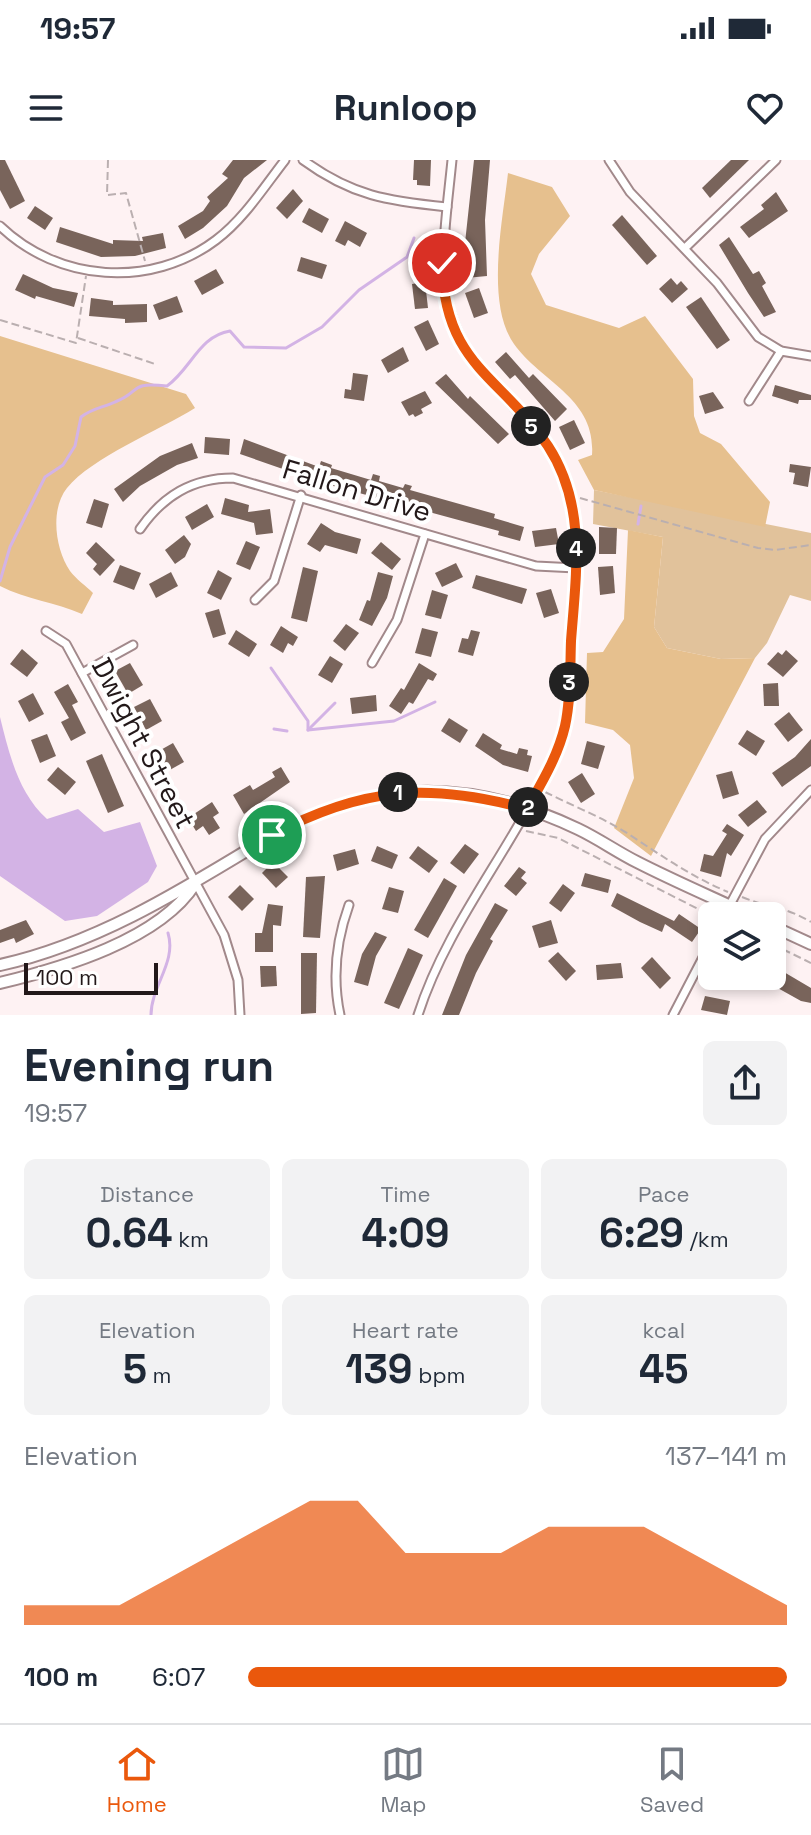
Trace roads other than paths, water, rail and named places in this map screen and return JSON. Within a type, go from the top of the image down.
[{"type":"main road","points":[[0,965],[102,931],[163,897],[195,884],[291,825],[331,807],[371,796],[445,791],[527,809],[579,829],[710,902]]},
{"type":"main road","points":[[0,983],[47,971],[120,941],[174,910],[195,884]]},
{"type":"main road","points":[[786,932],[811,944]]},
{"type":"street","points":[[0,226],[36,254],[86,271],[117,274],[147,270],[173,263],[216,240],[244,212],[285,160]]},
{"type":"street","points":[[303,160],[325,176],[364,195],[447,207]]},
{"type":"street","points":[[418,1015],[449,940],[517,828],[555,757],[565,727],[576,568],[577,533],[572,500],[560,465],[547,445],[476,366],[453,325],[442,272],[452,160]]},
{"type":"street","points":[[609,160],[630,192],[717,283],[758,337],[781,351],[811,356]]},
{"type":"street","points":[[685,248],[776,160]]},
{"type":"street","points":[[749,401],[781,351]]},
{"type":"street","name":"Fallon Drive","points":[[140,529],[166,499],[209,479],[246,479],[536,566],[576,568]]},
{"type":"street","points":[[255,600],[274,581],[301,495]]},
{"type":"street","points":[[372,663],[397,620],[425,534]]},
{"type":"street","name":"Dwight Street","points":[[46,631],[66,644],[233,958],[240,1015]]},
{"type":"street","points":[[82,673],[133,645]]},
{"type":"street","points":[[730,902],[765,839],[811,790]]},
{"type":"street","points":[[340,1015],[335,976],[339,934],[349,905]]},
{"type":"street","points":[[673,1015],[698,967]]},
{"type":"waterway","points":[[0,581],[10,547],[45,477],[63,465],[75,446],[81,417],[124,398],[140,386],[167,386],[203,346],[219,334],[230,331],[244,347],[286,348],[322,327],[359,290],[407,257],[414,238]]},
{"type":"waterway","points":[[638,524],[641,506]]},
{"type":"waterway","points":[[271,668],[308,721],[308,730]]},
{"type":"waterway","points":[[308,730],[394,721],[435,702]]},
{"type":"waterway","points":[[309,729],[335,703]]},
{"type":"waterway","points":[[274,729],[287,731]]},
{"type":"waterway","points":[[151,1015],[155,994],[167,964],[168,933]]}]
